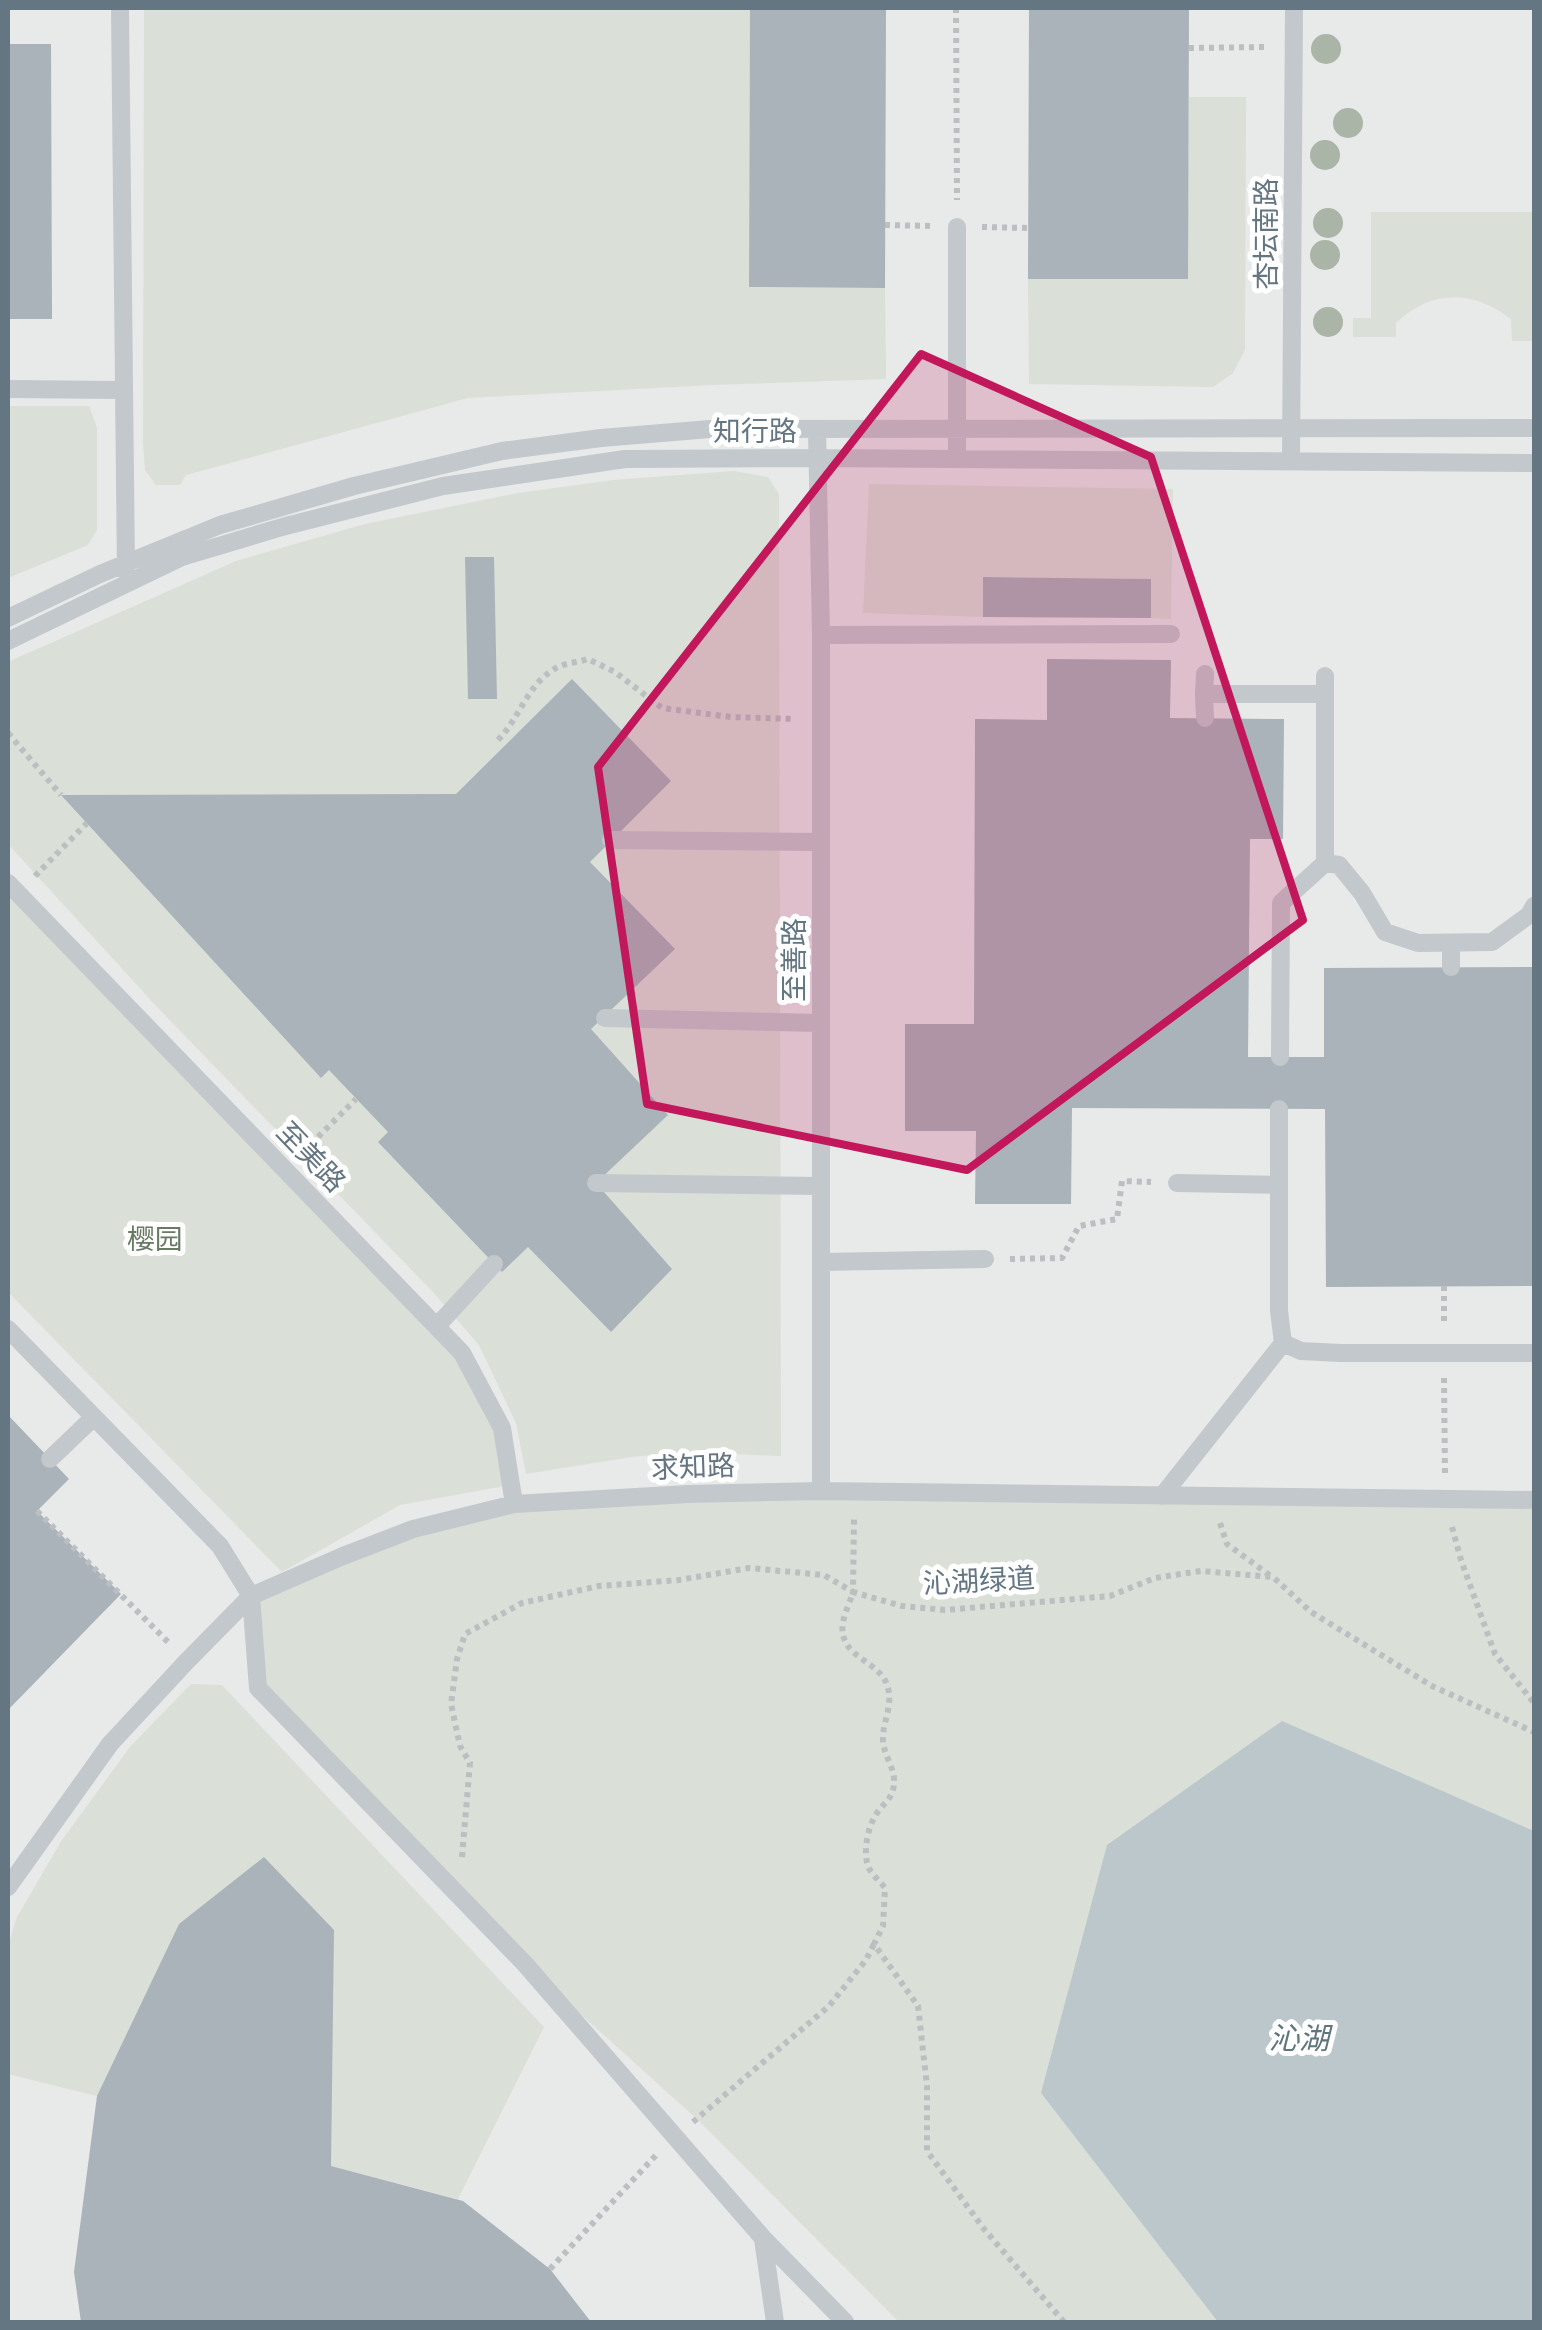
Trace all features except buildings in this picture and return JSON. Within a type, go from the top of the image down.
[{"type":"lane","points":[[120,8],[126,573]]},
{"type":"lane","name":"杏坛南路","points":[[1291,461],[1294,8]]},
{"type":"lane","points":[[957,227],[957,459]]},
{"type":"lane","points":[[8,389],[122,390]]},
{"type":"lane","name":"知行路","points":[[8,641],[126,573],[220,525],[354,486],[502,452],[601,438],[710,429],[1534,428]]},
{"type":"lane","name":"至善路","points":[[817,429],[821,634],[821,1490]]},
{"type":"lane","name":"知行路","points":[[8,618],[126,573],[282,527],[443,486],[625,459],[1534,463]]},
{"type":"lane","points":[[821,634],[1171,634]]},
{"type":"lane","points":[[1204,718],[1205,684],[1325,685],[1325,863],[1280,903],[1280,1057]]},
{"type":"lane","points":[[611,840],[821,842]]},
{"type":"lane","points":[[1325,863],[1339,865],[1362,893],[1385,932],[1418,943],[1492,942],[1529,915],[1534,906]]},
{"type":"lane","name":"至美路","points":[[12,888],[462,1352],[502,1428],[514,1504]]},
{"type":"lane","points":[[1451,942],[1452,967]]},
{"type":"lane","points":[[605,1018],[821,1023]]},
{"type":"lane","points":[[1162,1496],[1284,1343],[1279,1311],[1280,1109]]},
{"type":"lane","points":[[1177,1182],[1279,1185]]},
{"type":"lane","points":[[596,1183],[821,1186]]},
{"type":"lane","points":[[822,1262],[985,1259]]},
{"type":"lane","points":[[437,1326],[494,1264]]},
{"type":"lane","points":[[8,1328],[220,1546],[251,1596],[258,1688],[525,1964],[763,2238],[845,2322]]},
{"type":"lane","points":[[1284,1343],[1301,1350],[1340,1353],[1534,1353]]},
{"type":"lane","points":[[50,1459],[94,1417]]},
{"type":"lane","name":"求知路","points":[[8,1888],[110,1744],[251,1596],[412,1530],[514,1504],[821,1490],[1534,1500]]},
{"type":"lane","points":[[763,2238],[775,2322]]},
{"type":"path","points":[[956,8],[957,227]]},
{"type":"path","points":[[1189,48],[1294,47]]},
{"type":"path","points":[[885,225],[1028,228]]},
{"type":"path","points":[[498,740],[528,694],[556,668],[588,659],[615,672],[662,708],[730,718],[821,720]]},
{"type":"path","points":[[8,733],[61,796]]},
{"type":"path","points":[[12,888],[87,823]]},
{"type":"path","points":[[286,1169],[356,1099]]},
{"type":"path","points":[[985,1259],[1062,1258],[1079,1226],[1116,1218],[1122,1181],[1177,1182]]},
{"type":"path","points":[[1444,1286],[1445,1499],[1461,1560],[1495,1654],[1534,1703]]},
{"type":"path","points":[[550,2269],[660,2150],[829,2006],[866,1960],[883,1926],[886,1888],[868,1868],[866,1844],[874,1817],[890,1800],[894,1776],[882,1738],[890,1706],[888,1684],[875,1668],[853,1654],[844,1639],[842,1624],[853,1592],[854,1491]]},
{"type":"path","points":[[1211,1496],[1227,1544],[1311,1612],[1432,1686],[1534,1732]]},
{"type":"path","points":[[37,1512],[187,1661]]},
{"type":"path","name":"沁湖绿道","points":[[457,1892],[470,1763],[460,1746],[451,1704],[457,1659],[466,1634],[522,1602],[599,1586],[678,1580],[749,1568],[824,1576],[853,1592],[902,1606],[944,1610],[1110,1596],[1155,1578],[1201,1571],[1272,1578]]},
{"type":"path","points":[[874,1944],[918,2006],[926,2086],[927,2151],[984,2229],[1064,2322]]},
{"type":"highlighted area","points":[[921,354],[1151,457],[1303,920],[967,1170],[647,1104],[598,767]]},
{"type":"shaded area","points":[[8,8],[1534,8],[1534,2322],[8,2322]]},
{"type":"green space","points":[[144,8],[750,8],[749,287],[885,288],[886,379],[468,398],[186,475],[180,485],[156,485],[145,470],[143,443]]},
{"type":"green space","points":[[1189,97],[1246,97],[1245,350],[1233,373],[1213,387],[1029,384],[1028,279],[1187,279]]},
{"type":"green space","points":[[1371,212],[1534,212],[1534,341],[1512,341],[1511,319],[1482,303],[1453,297],[1438,299],[1410,312],[1396,323],[1396,337],[1353,337],[1353,318],[1371,318]]},
{"type":"green space","points":[[8,406],[89,406],[97,428],[97,530],[88,545],[8,578]]},
{"type":"green space","points":[[734,471],[768,477],[779,494],[781,1456],[686,1452],[526,1474],[516,1423],[479,1345],[433,1292],[159,1009],[8,844],[8,662],[236,561],[365,524],[518,493],[613,480]]},
{"type":"green space","points":[[869,484],[1173,489],[1171,619],[1151,618],[1151,579],[984,577],[983,617],[863,613]]},
{"type":"green space","name":"樱园","points":[[8,883],[462,1353],[502,1428],[510,1485],[400,1505],[282,1572],[8,1292]]},
{"type":"green space","points":[[821,1491],[1534,1500],[1534,1831],[1282,1722],[1041,2093],[1218,2322],[899,2322],[697,2119],[525,1964],[258,1688],[251,1596],[343,1556],[514,1504]]},
{"type":"green space","points":[[191,1684],[222,1685],[544,2027],[458,2199],[331,2166],[179,1924],[97,2096],[8,2074],[8,1946],[17,1917],[62,1840],[130,1747]]},
{"type":"water","name":"沁湖","points":[[1282,1721],[1534,1831],[1534,2322],[1218,2322],[1041,2093],[1107,1845]]}]
